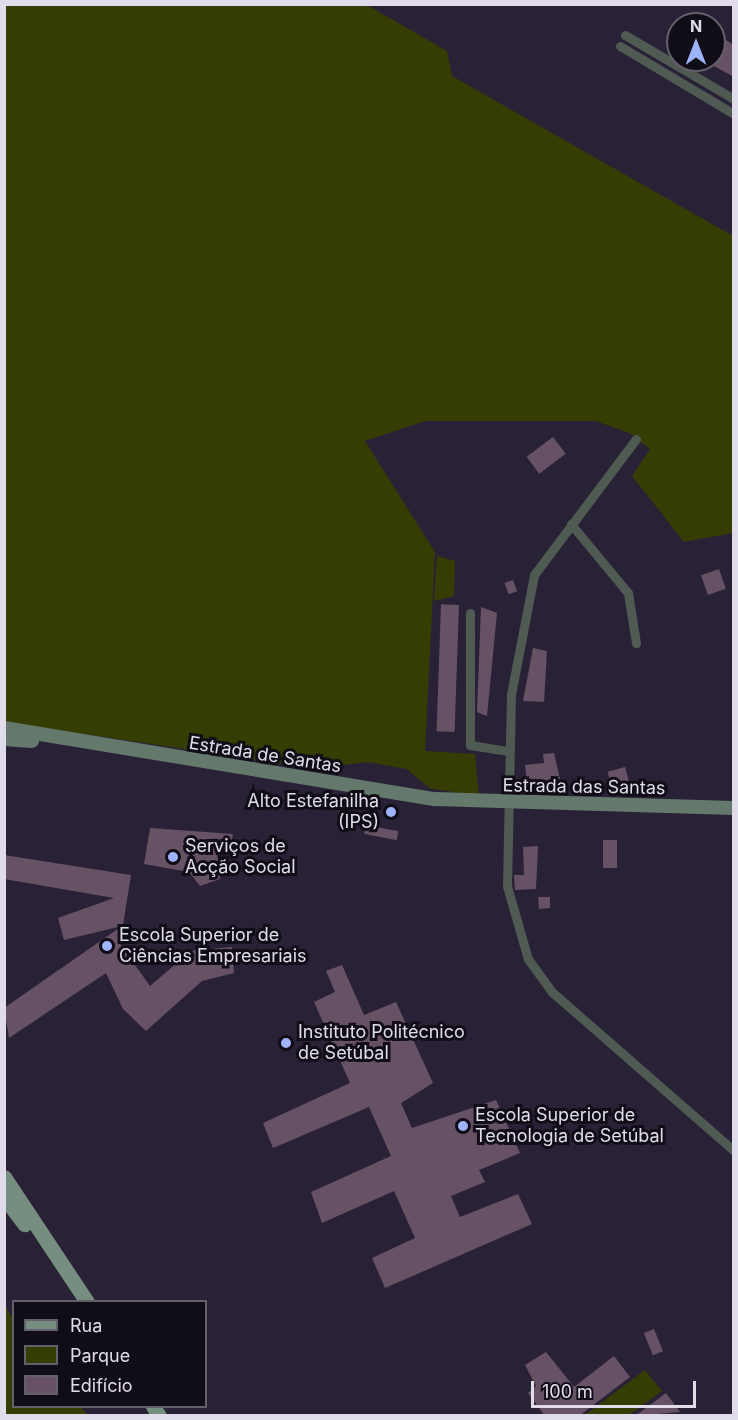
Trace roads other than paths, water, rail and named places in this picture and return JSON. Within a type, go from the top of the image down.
[{"type":"main road","name":"Estrada de Santas","points":[[4,728],[91,745],[434,799]]},
{"type":"main road","name":"Estrada de Santas","points":[[4,739],[91,745]]},
{"type":"main road","name":"Estrada das Santas","points":[[434,799],[510,805],[734,808]]},
{"type":"main road","points":[[4,1176],[86,1300]]},
{"type":"main road","points":[[4,1196],[78,1300]]},
{"type":"street","points":[[625,35],[734,99]]},
{"type":"street","points":[[620,46],[734,114]]},
{"type":"street","points":[[636,440],[534,575],[511,695],[507,886],[528,959],[598,1036],[734,1151]]},
{"type":"street","points":[[571,524],[628,593],[636,643]]},
{"type":"street","points":[[470,613],[470,745],[509,751]]},
{"type":"place","name":"Alto Estefanilha (IPS)","points":[[391,812]]},
{"type":"place","name":"Serviços de Acção Social","points":[[173,857]]},
{"type":"place","name":"Escola Superior de Ciências Empresariais","points":[[107,946]]},
{"type":"place","name":"Instituto Politécnico de Setúbal","points":[[286,1043]]},
{"type":"place","name":"Escola Superior de Tecnologia de Setúbal","points":[[463,1126]]}]
